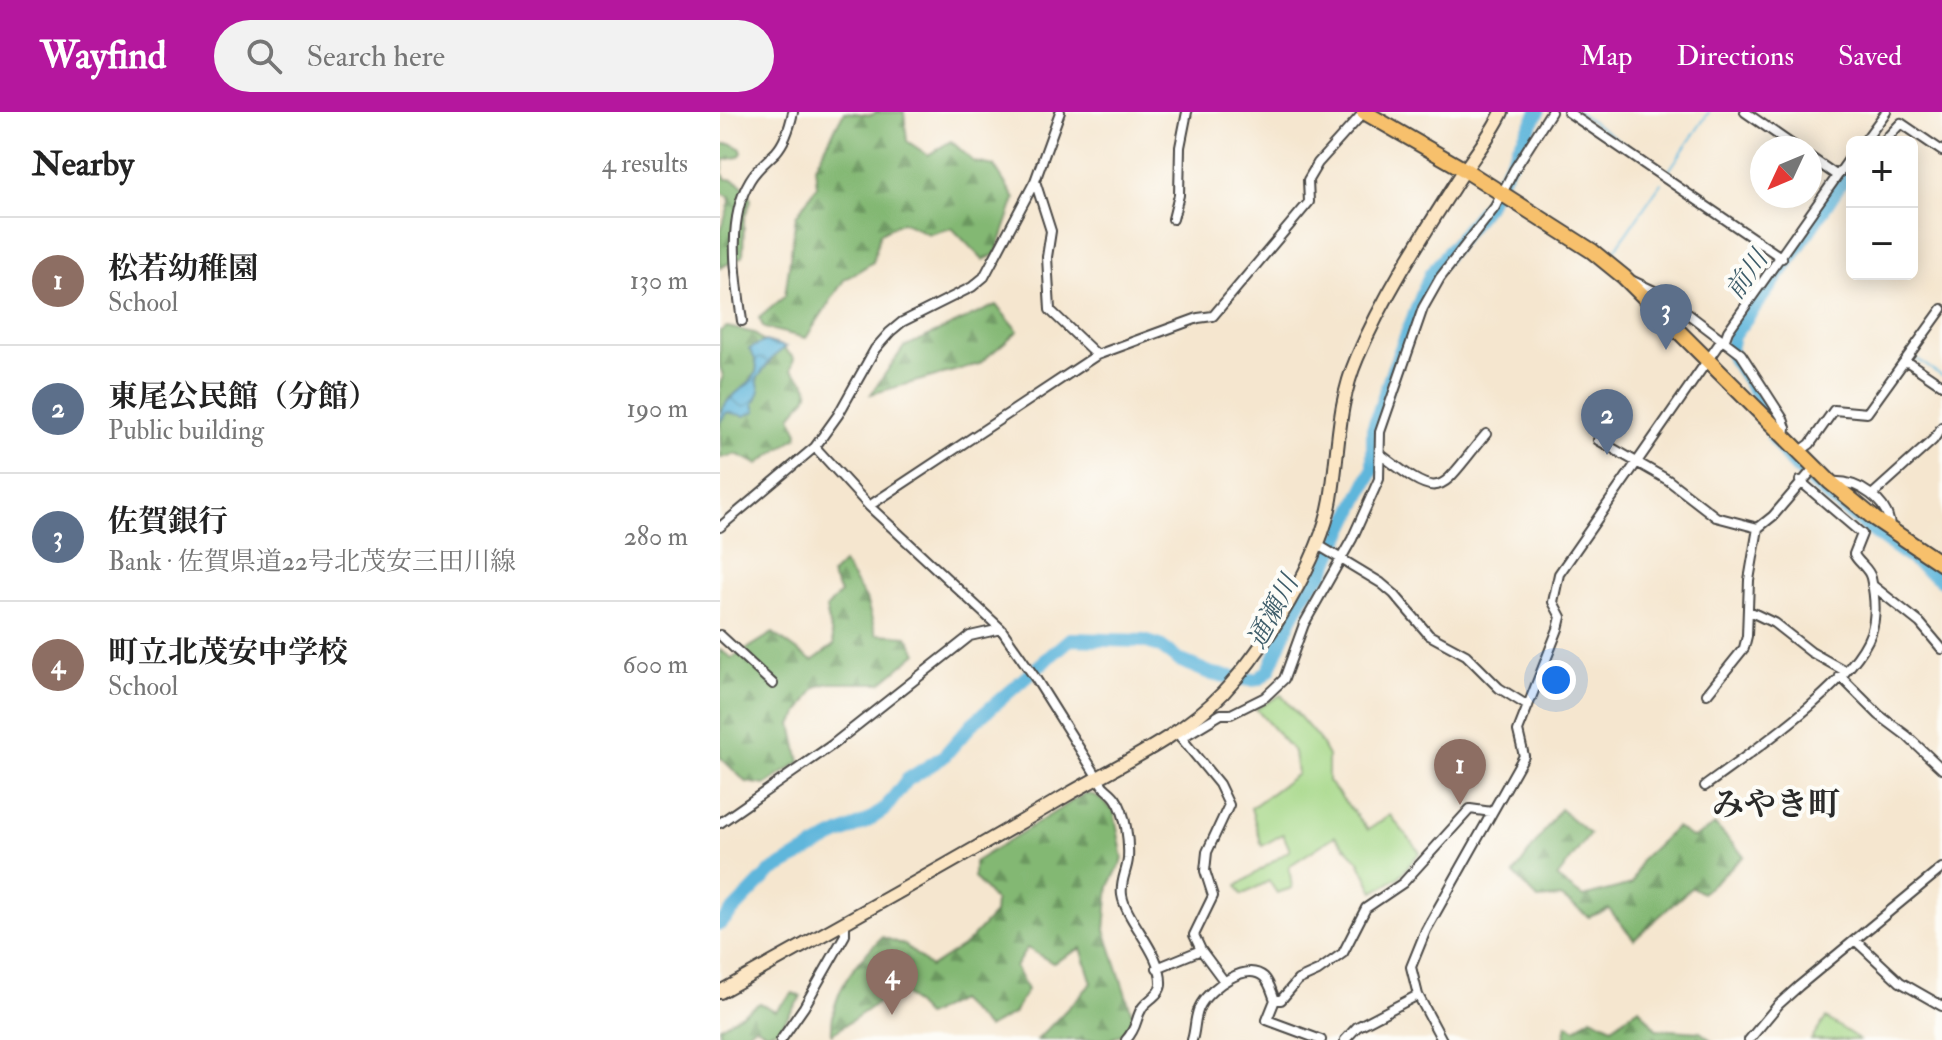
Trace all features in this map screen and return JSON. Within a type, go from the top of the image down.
[{"type":"main road","points":[[1364,112],[1465,170],[1592,251],[1624,277],[1799,452],[1807,474],[1830,482],[1868,528],[1890,529],[1942,564]]},
{"type":"street","points":[[742,321],[737,285],[737,217],[748,182],[782,145],[793,112]]},
{"type":"street","points":[[720,527],[815,447],[838,415],[875,349],[890,332],[902,322],[972,287],[984,277],[1035,181],[1060,112]]},
{"type":"street","points":[[1173,219],[1179,195],[1180,147],[1187,112]]},
{"type":"street","points":[[869,506],[1097,355],[1198,318],[1213,316],[1309,202],[1308,180],[1318,163],[1364,112]]},
{"type":"street","points":[[1178,735],[1240,673],[1294,592],[1318,545],[1331,497],[1343,398],[1356,359],[1396,279],[1481,150],[1502,112]]},
{"type":"street","points":[[720,992],[1099,777],[1178,735],[1221,714],[1231,714],[1276,689],[1290,665],[1304,624],[1341,559],[1379,479],[1379,440],[1423,308],[1440,278],[1502,195],[1551,112]]},
{"type":"street","points":[[1568,112],[1782,258]]},
{"type":"street","points":[[1745,112],[1780,136]]},
{"type":"street","points":[[1868,136],[1886,112]]},
{"type":"street","points":[[1889,136],[1901,123],[1942,151]]},
{"type":"street","points":[[1442,1040],[1418,995],[1411,967],[1426,930],[1524,756],[1518,731],[1558,629],[1561,617],[1553,602],[1559,574],[1708,359],[1727,344],[1728,331],[1846,162]]},
{"type":"street","points":[[1822,165],[1836,175]]},
{"type":"street","points":[[1035,181],[1051,231],[1047,257],[1050,310],[1097,355]]},
{"type":"street","points":[[1624,277],[1663,295],[1747,362],[1783,419],[1786,428],[1784,437]]},
{"type":"street","points":[[1799,452],[1810,444],[1834,410],[1867,413],[1942,309]]},
{"type":"street","points":[[1905,360],[1942,385]]},
{"type":"street","points":[[1873,494],[1933,440],[1942,427]]},
{"type":"street","points":[[1380,454],[1416,482],[1431,488],[1444,484],[1486,434]]},
{"type":"street","points":[[1598,440],[1668,480],[1716,517],[1758,528]]},
{"type":"street","points":[[815,447],[869,506],[1001,629],[1103,786],[1116,798],[1128,845],[1128,861],[1121,882],[1122,898],[1144,936],[1161,985],[1140,1010],[1134,1032],[1126,1040]]},
{"type":"street","points":[[1705,786],[1784,728],[1843,674],[1863,650],[1875,619],[1869,572],[1854,554],[1868,528],[1807,474],[1773,516],[1758,528],[1749,580],[1744,648],[1707,694]]},
{"type":"street","points":[[1830,482],[1841,481],[1873,494],[1890,517],[1890,529]]},
{"type":"street","points":[[1318,545],[1394,594],[1429,635],[1466,655],[1499,688],[1528,706]]},
{"type":"street","points":[[1872,585],[1920,623],[1942,649]]},
{"type":"street","points":[[1749,611],[1774,623],[1843,674],[1879,715],[1942,769]]},
{"type":"street","points":[[720,823],[820,753],[970,636],[1001,629]]},
{"type":"street","points":[[720,635],[773,684]]},
{"type":"street","points":[[1178,735],[1219,784],[1229,805],[1207,852],[1205,871],[1213,896],[1194,935],[1224,981]]},
{"type":"street","points":[[1275,1000],[1281,1000],[1298,980],[1318,971],[1343,953],[1366,908],[1403,883],[1470,809],[1475,807],[1492,812]]},
{"type":"street","points":[[1749,1040],[1779,1004],[1942,868]]},
{"type":"street","points":[[781,1040],[804,1007],[845,935],[845,921]]},
{"type":"street","points":[[1856,941],[1900,982],[1942,1006]]},
{"type":"street","points":[[1157,968],[1201,950]]},
{"type":"street","points":[[1192,1040],[1199,1006],[1207,996],[1224,981],[1250,972],[1264,977],[1275,1000],[1267,1020],[1321,1040]]},
{"type":"street","points":[[1345,1040],[1357,1027],[1418,995]]},
{"type":"green space","points":[[844,112],[872,115],[876,112],[904,112],[907,141],[928,155],[951,141],[974,162],[994,166],[1015,199],[996,254],[983,260],[952,228],[929,234],[902,222],[880,233],[873,262],[844,280],[806,338],[764,328],[759,318],[785,296],[796,216],[817,186],[815,166]]},
{"type":"green space","points":[[720,144],[732,144],[741,149],[738,157],[724,160],[722,173],[726,179],[742,185],[751,199],[744,219],[743,256],[720,268],[720,233],[730,202],[729,197],[720,192]]},
{"type":"green space","points":[[996,305],[1018,331],[979,364],[871,394],[904,347]]},
{"type":"green space","points":[[727,327],[754,333],[765,343],[751,387],[720,411],[723,376],[720,331]]},
{"type":"green space","points":[[782,347],[794,358],[791,370],[808,389],[806,398],[791,416],[797,437],[758,464],[736,454],[721,458],[720,415],[754,387],[760,366]]},
{"type":"green space","points":[[843,563],[866,599],[876,634],[907,636],[917,653],[881,683],[829,683],[816,687],[792,724],[800,762],[765,785],[746,782],[720,757],[720,650],[732,658],[773,633],[812,661],[834,645],[826,609],[840,593],[831,575]]},
{"type":"green space","points":[[1281,695],[1318,738],[1328,756],[1328,781],[1368,830],[1390,815],[1420,852],[1399,877],[1374,892],[1359,861],[1335,836],[1289,866],[1292,888],[1277,893],[1269,881],[1242,895],[1237,886],[1290,850],[1283,834],[1262,846],[1251,808],[1297,774],[1294,752],[1256,709]]},
{"type":"green space","points":[[1084,794],[1095,795],[1114,811],[1123,859],[1109,886],[1105,930],[1133,1017],[1124,1033],[1109,1040],[1037,1040],[1092,983],[1081,948],[1053,963],[1027,948],[1015,967],[1027,990],[1013,1014],[987,1028],[958,1000],[926,1016],[899,988],[832,1034],[835,1005],[846,981],[882,937],[905,945],[930,967],[967,943],[994,914],[995,901],[974,877],[974,862]]},
{"type":"green space","points":[[1560,809],[1590,834],[1557,878],[1583,897],[1632,884],[1641,860],[1676,827],[1693,838],[1715,825],[1744,856],[1702,893],[1692,887],[1634,939],[1609,909],[1589,917],[1561,897],[1538,899],[1514,874]]},
{"type":"green space","points":[[793,993],[801,997],[779,1029],[767,1033],[755,1026],[737,1040],[720,1040],[720,1027],[760,1003],[775,1011]]},
{"type":"green space","points":[[1639,1008],[1656,1029],[1700,1032],[1711,1040],[1564,1040],[1567,1024],[1576,1029],[1591,1017],[1612,1027]]},
{"type":"green space","points":[[1826,1018],[1857,1038],[1859,1040],[1811,1040]]},
{"type":"water","points":[[765,341],[786,347],[773,357],[757,379],[760,391],[754,404],[756,411],[745,416],[727,412],[720,422],[728,400],[752,379],[756,371],[756,362],[749,349]]},
{"type":"waterway","name":"通瀬川","points":[[720,924],[770,872],[884,810],[907,780],[943,757],[972,724],[1070,639],[1144,641],[1160,646],[1179,660],[1212,674],[1251,680],[1259,679],[1269,670],[1293,614],[1323,572],[1373,469],[1373,430],[1430,275],[1487,205],[1538,112]]},
{"type":"waterway","points":[[1578,112],[1778,249]]},
{"type":"waterway","points":[[1668,172],[1709,112]]},
{"type":"waterway","name":"前川","points":[[1771,415],[1733,358],[1730,349],[1733,336],[1791,258],[1846,175]]},
{"type":"waterway","points":[[1612,254],[1661,183]]},
{"type":"waterway","points":[[1915,358],[1942,376]]},
{"type":"waterway","name":"前川","points":[[1773,437],[1791,462],[1827,495],[1942,580]]},
{"type":"place","name":"佐賀銀行","points":[[1666,350]]},
{"type":"place","name":"東尾公民館（分館）","points":[[1607,455]]},
{"type":"place","name":"松若幼稚園","points":[[1460,805]]},
{"type":"place","name":"町立北茂安中学校","points":[[892,1015]]},
{"type":"district","name":"みやき町","points":[[1776,805]]}]
